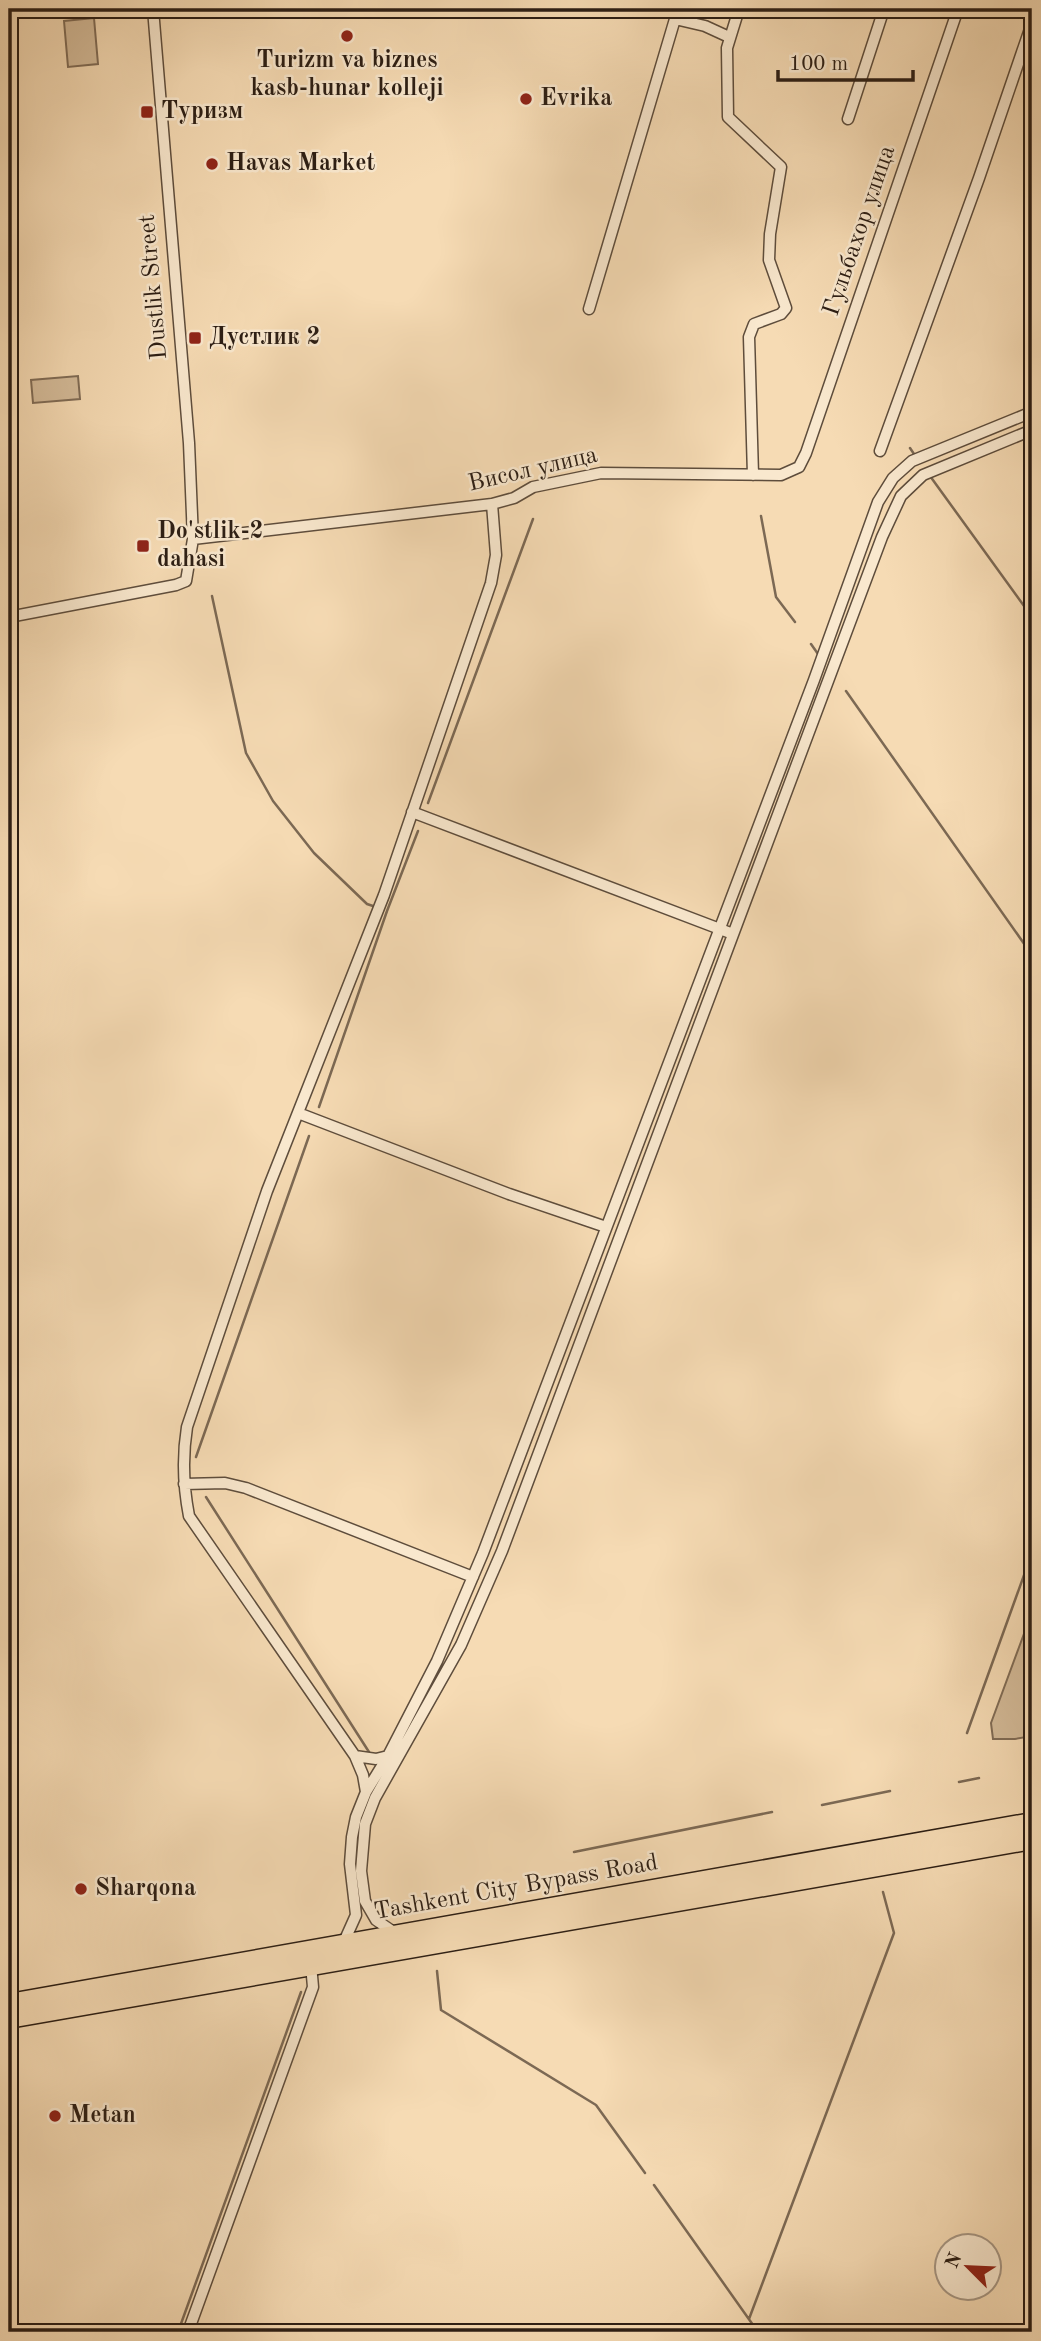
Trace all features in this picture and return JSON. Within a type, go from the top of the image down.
[{"type":"highway","name":"Tashkent City Bypass Road","points":[[9,2019],[311,1965],[1032,1822]]},
{"type":"highway","name":"Tashkent City Bypass Road","points":[[9,2003],[399,1934],[1032,1840]]},
{"type":"street","name":"Dustlik Street","points":[[9,617],[176,585],[186,580],[193,539],[188,443],[153,9]]},
{"type":"street","points":[[739,9],[727,48],[728,117],[781,167],[770,234],[769,260],[786,308],[781,314],[754,324],[749,337],[753,475]]},
{"type":"street","points":[[848,119],[884,9]]},
{"type":"street","name":"Гульбахор улица","points":[[799,467],[958,9]]},
{"type":"street","points":[[589,309],[675,14],[729,37]]},
{"type":"street","points":[[880,451],[1032,23]]},
{"type":"street","points":[[343,1944],[356,1915],[350,1851],[356,1817],[366,1793],[437,1661],[473,1577],[814,680],[881,496],[893,478],[912,461],[1032,412]]},
{"type":"street","points":[[399,1934],[376,1920],[365,1901],[361,1871],[365,1824],[375,1798],[461,1645],[486,1590],[896,504],[906,489],[935,468],[1032,430]]},
{"type":"street","name":"Висол улица","points":[[193,539],[492,504],[514,498],[533,486],[601,473],[780,475],[799,467]]},
{"type":"street","points":[[881,496],[896,504]]},
{"type":"street","points":[[366,1793],[363,1775],[355,1756],[189,1516],[182,1457],[187,1427],[267,1191],[379,908],[495,568],[492,504]]},
{"type":"street","points":[[412,811],[733,934]]},
{"type":"street","points":[[298,1113],[483,1184],[606,1227]]},
{"type":"street","points":[[559,1353],[574,1359]]},
{"type":"street","points":[[184,1484],[225,1483],[246,1488],[473,1577]]},
{"type":"street","points":[[355,1756],[376,1759],[388,1756]]},
{"type":"street","points":[[188,2332],[313,1987],[311,1965]]},
{"type":"shaded area","points":[[94,18],[98,64],[68,67],[64,21]]},
{"type":"shaded area","points":[[78,376],[80,399],[33,403],[31,380]]},
{"type":"shaded area","points":[[1032,1612],[1032,1736],[993,1739],[991,1723]]},
{"type":"waterway","points":[[910,448],[916,457]]},
{"type":"waterway","points":[[930,476],[1032,617]]},
{"type":"waterway","points":[[761,516],[776,597],[795,622]]},
{"type":"waterway","points":[[428,803],[533,519]]},
{"type":"waterway","points":[[212,596],[246,753],[273,801],[314,853],[367,904],[376,907]]},
{"type":"waterway","points":[[811,644],[818,654]]},
{"type":"waterway","points":[[846,691],[1032,955]]},
{"type":"waterway","points":[[319,1107],[387,911],[418,831]]},
{"type":"waterway","points":[[196,1457],[309,1136]]},
{"type":"waterway","points":[[206,1497],[369,1752]]},
{"type":"waterway","points":[[967,1733],[1032,1553]]},
{"type":"waterway","points":[[959,1782],[979,1778]]},
{"type":"waterway","points":[[822,1805],[890,1791]]},
{"type":"waterway","points":[[574,1852],[772,1812]]},
{"type":"waterway","points":[[749,2319],[894,1933],[883,1892]]},
{"type":"waterway","points":[[437,1971],[441,2010],[596,2105],[645,2173]]},
{"type":"waterway","points":[[178,2332],[301,1992]]},
{"type":"waterway","points":[[654,2185],[758,2332]]},
{"type":"place","name":"Turizm va biznes kasb-hunar kolleji","points":[[347,36]]},
{"type":"place","name":"Evrika","points":[[526,99]]},
{"type":"place","name":"Туризм","points":[[147,112]]},
{"type":"place","name":"Havas Market","points":[[212,164]]},
{"type":"place","name":"Дустлик 2","points":[[195,338]]},
{"type":"place","name":"Do'stlik-2 dahasi","points":[[143,546]]},
{"type":"place","name":"Sharqona","points":[[81,1889]]},
{"type":"place","name":"Metan","points":[[55,2116]]}]
